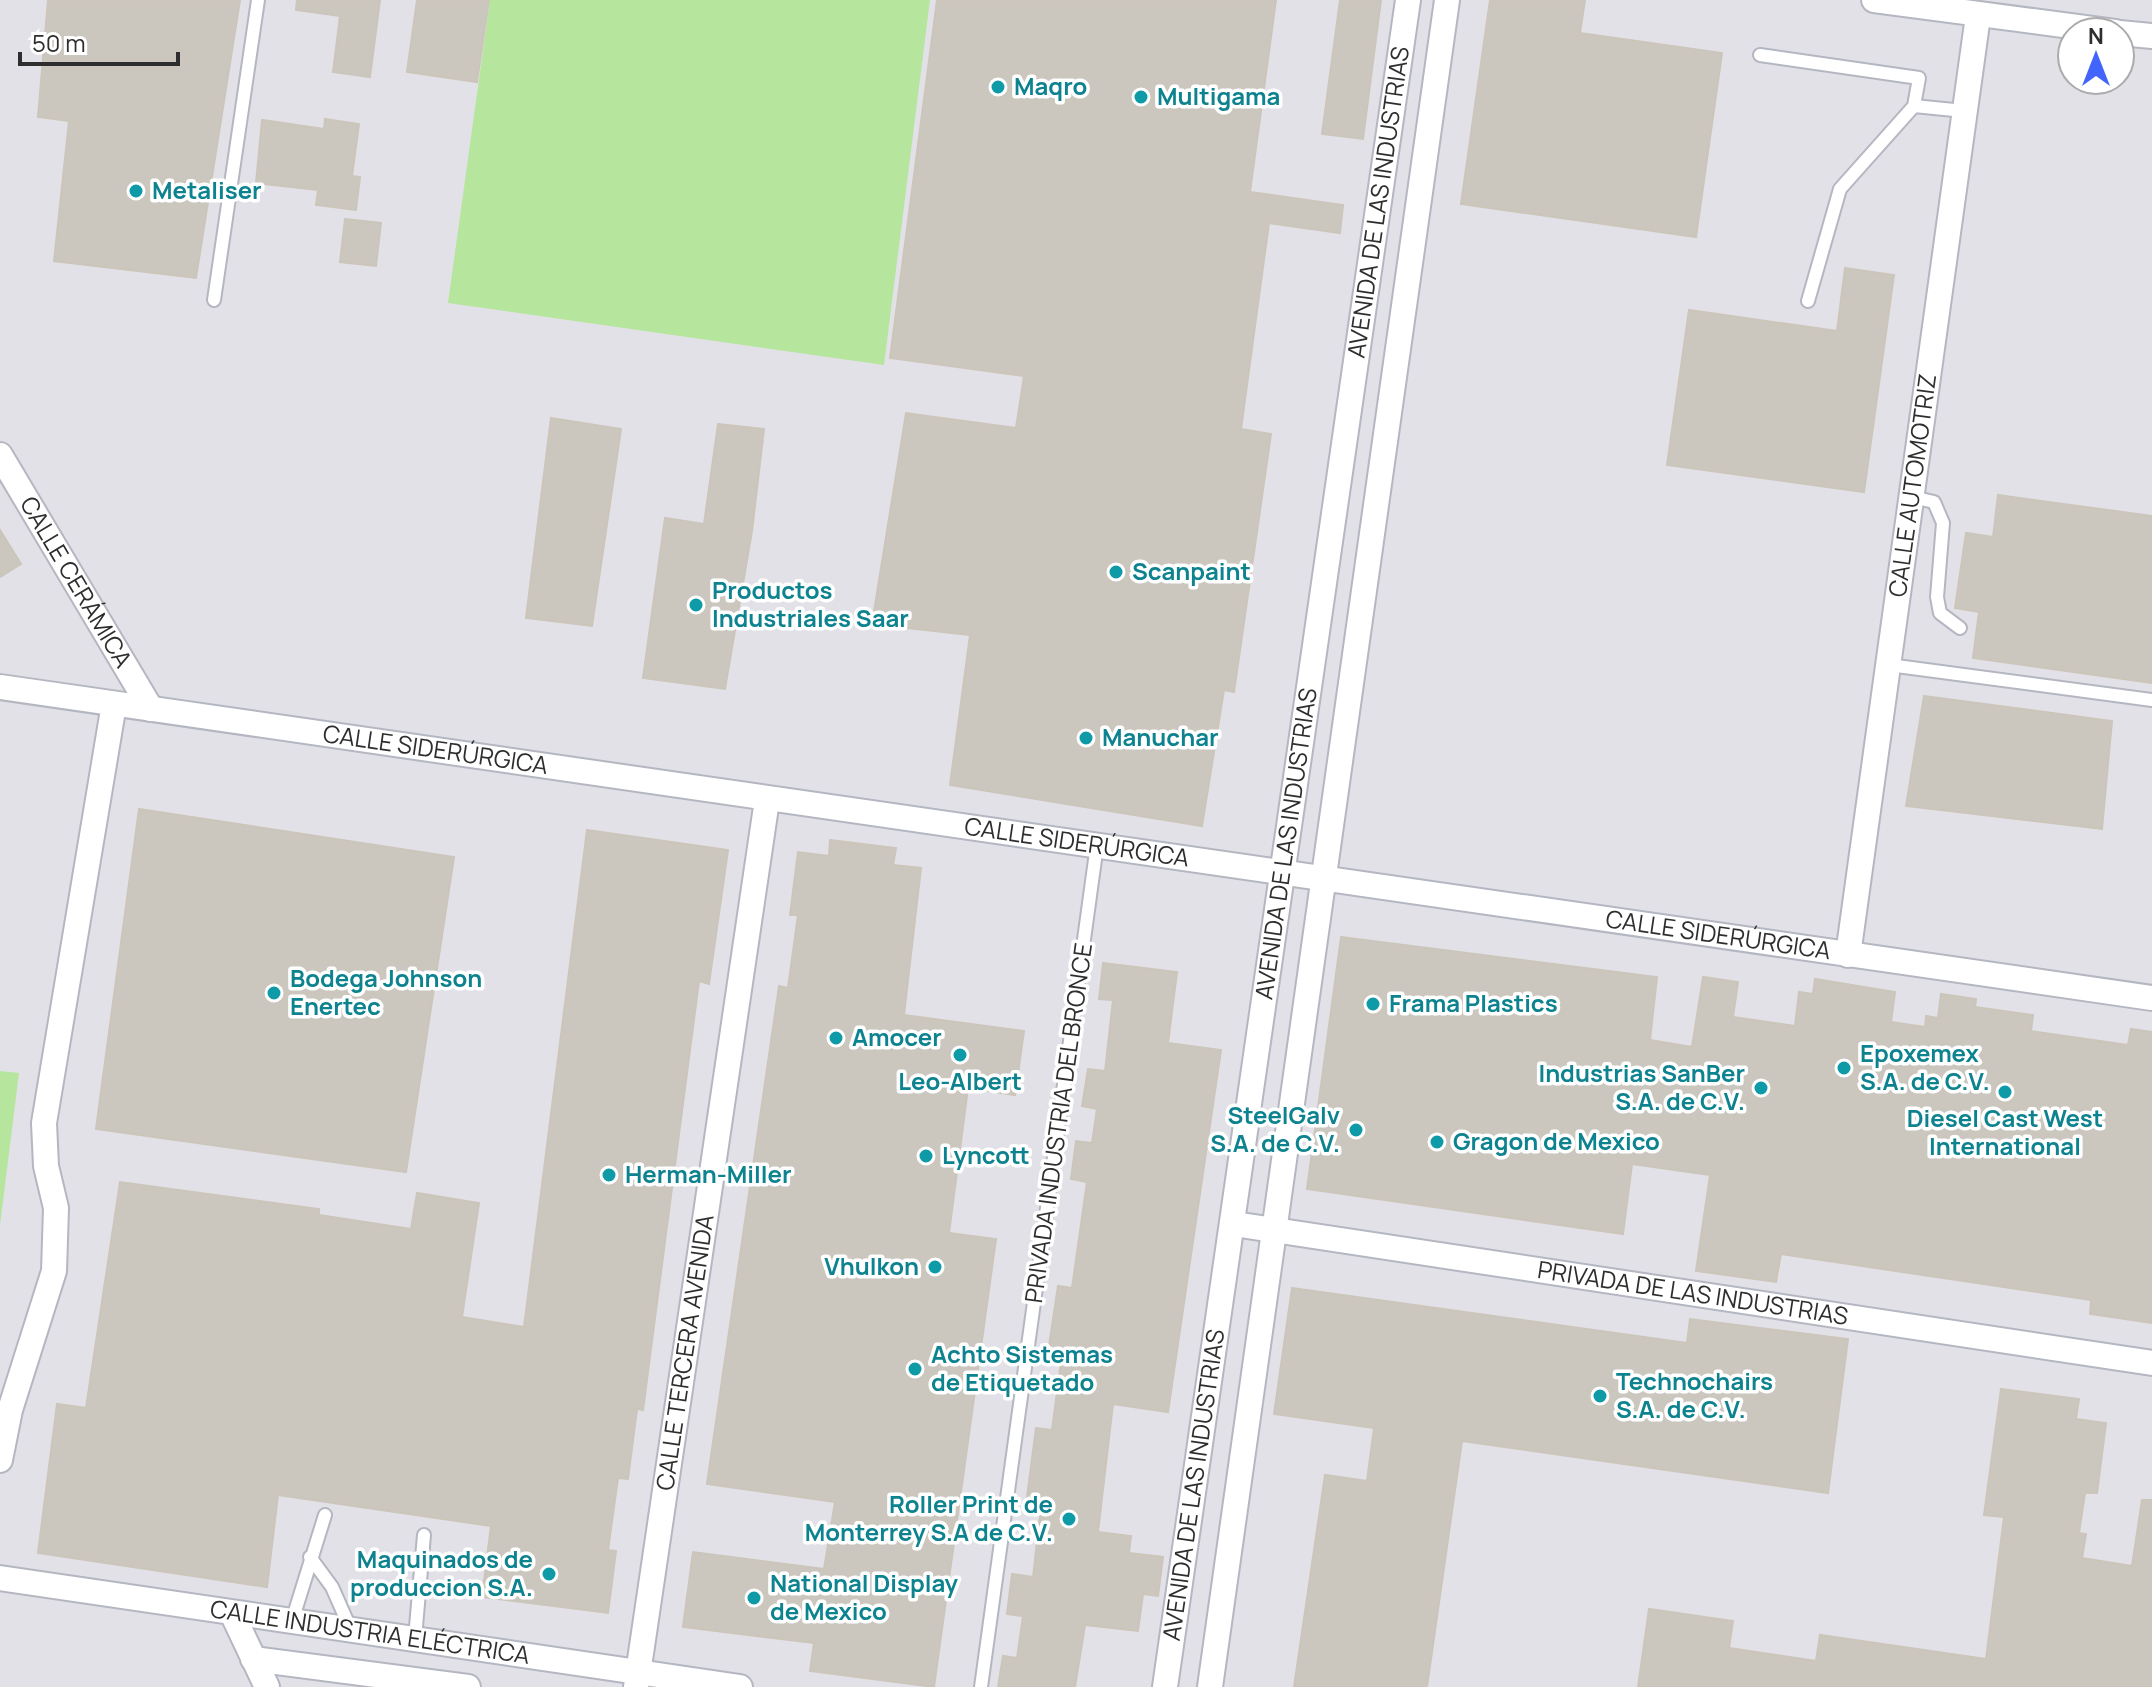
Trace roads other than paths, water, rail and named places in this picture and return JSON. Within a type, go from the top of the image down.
[{"type":"street","name":"AVENIDA DE LAS INDUSTRIAS","points":[[1165,1687],[1408,0]]},
{"type":"street","name":"AVENIDA DE LAS INDUSTRIAS","points":[[1210,1687],[1276,1231],[1322,877],[1423,191],[1447,0]]},
{"type":"street","points":[[1874,0],[2056,25]]},
{"type":"street","name":"CALLE AUTOMOTRIZ","points":[[1848,955],[1978,16]]},
{"type":"street","points":[[1383,185],[1423,191]]},
{"type":"street","name":"CALLE CERÁMICA","points":[[0,455],[151,709]]},
{"type":"street","name":"CALLE SIDERÚRGICA","points":[[0,687],[2152,998]]},
{"type":"street","points":[[0,1460],[10,1410],[54,1271],[56,1208],[46,1166],[44,1123],[114,704]]},
{"type":"street","name":"CALLE TERCERA AVENIDA","points":[[636,1678],[767,800]]},
{"type":"street","name":"PRIVADA DE LAS INDUSTRIAS","points":[[1234,1224],[2152,1363]]},
{"type":"street","name":"CALLE INDUSTRIA ELÉCTRICA","points":[[0,1578],[415,1638],[636,1678],[740,1687]]},
{"type":"street","points":[[232,1613],[267,1687]]},
{"type":"street","points":[[253,1659],[468,1687]]},
{"type":"lane","points":[[214,300],[258,0]]},
{"type":"lane","points":[[1760,55],[1919,78],[1914,106],[1840,189],[1808,301]]},
{"type":"lane","points":[[1914,106],[1964,111]]},
{"type":"lane","points":[[1912,497],[1934,502],[1940,511],[1943,523],[1937,597],[1940,613],[1960,628]]},
{"type":"lane","points":[[1889,665],[2152,700]]},
{"type":"lane","name":"PRIVADA INDUSTRIA DEL BRONCE","points":[[981,1687],[1097,845]]},
{"type":"lane","points":[[292,1621],[325,1515]]},
{"type":"lane","points":[[415,1638],[424,1535]]},
{"type":"lane","points":[[310,1557],[332,1587],[351,1630]]},
{"type":"place","name":"Maqro","points":[[998,87]]},
{"type":"place","name":"Multigama","points":[[1141,97]]},
{"type":"place","name":"Metaliser","points":[[136,191]]},
{"type":"place","name":"Scanpaint","points":[[1116,572]]},
{"type":"place","name":"Productos Industriales Saar","points":[[696,605]]},
{"type":"place","name":"Manuchar","points":[[1086,738]]},
{"type":"place","name":"Bodega Johnson Enertec","points":[[274,993]]},
{"type":"place","name":"Frama Plastics","points":[[1373,1004]]},
{"type":"place","name":"Amocer","points":[[836,1038]]},
{"type":"place","name":"Leo-Albert","points":[[960,1055]]},
{"type":"place","name":"Epoxemex S.A. de C.V.","points":[[1844,1068]]},
{"type":"place","name":"Industrias SanBer S.A. de C.V.","points":[[1761,1088]]},
{"type":"place","name":"Diesel Cast West International","points":[[2005,1092]]},
{"type":"place","name":"SteelGalv S.A. de C.V.","points":[[1356,1130]]},
{"type":"place","name":"Gragon de Mexico","points":[[1437,1142]]},
{"type":"place","name":"Lyncott","points":[[926,1156]]},
{"type":"place","name":"Herman-Miller","points":[[609,1175]]},
{"type":"place","name":"Vhulkon","points":[[935,1267]]},
{"type":"place","name":"Achto Sistemas de Etiquetado","points":[[915,1369]]},
{"type":"place","name":"Technochairs S.A. de C.V.","points":[[1600,1396]]},
{"type":"place","name":"Roller Print de Monterrey S.A de C.V.","points":[[1069,1519]]},
{"type":"place","name":"Maquinados de produccion S.A.","points":[[549,1574]]},
{"type":"place","name":"National Display de Mexico","points":[[754,1598]]}]
